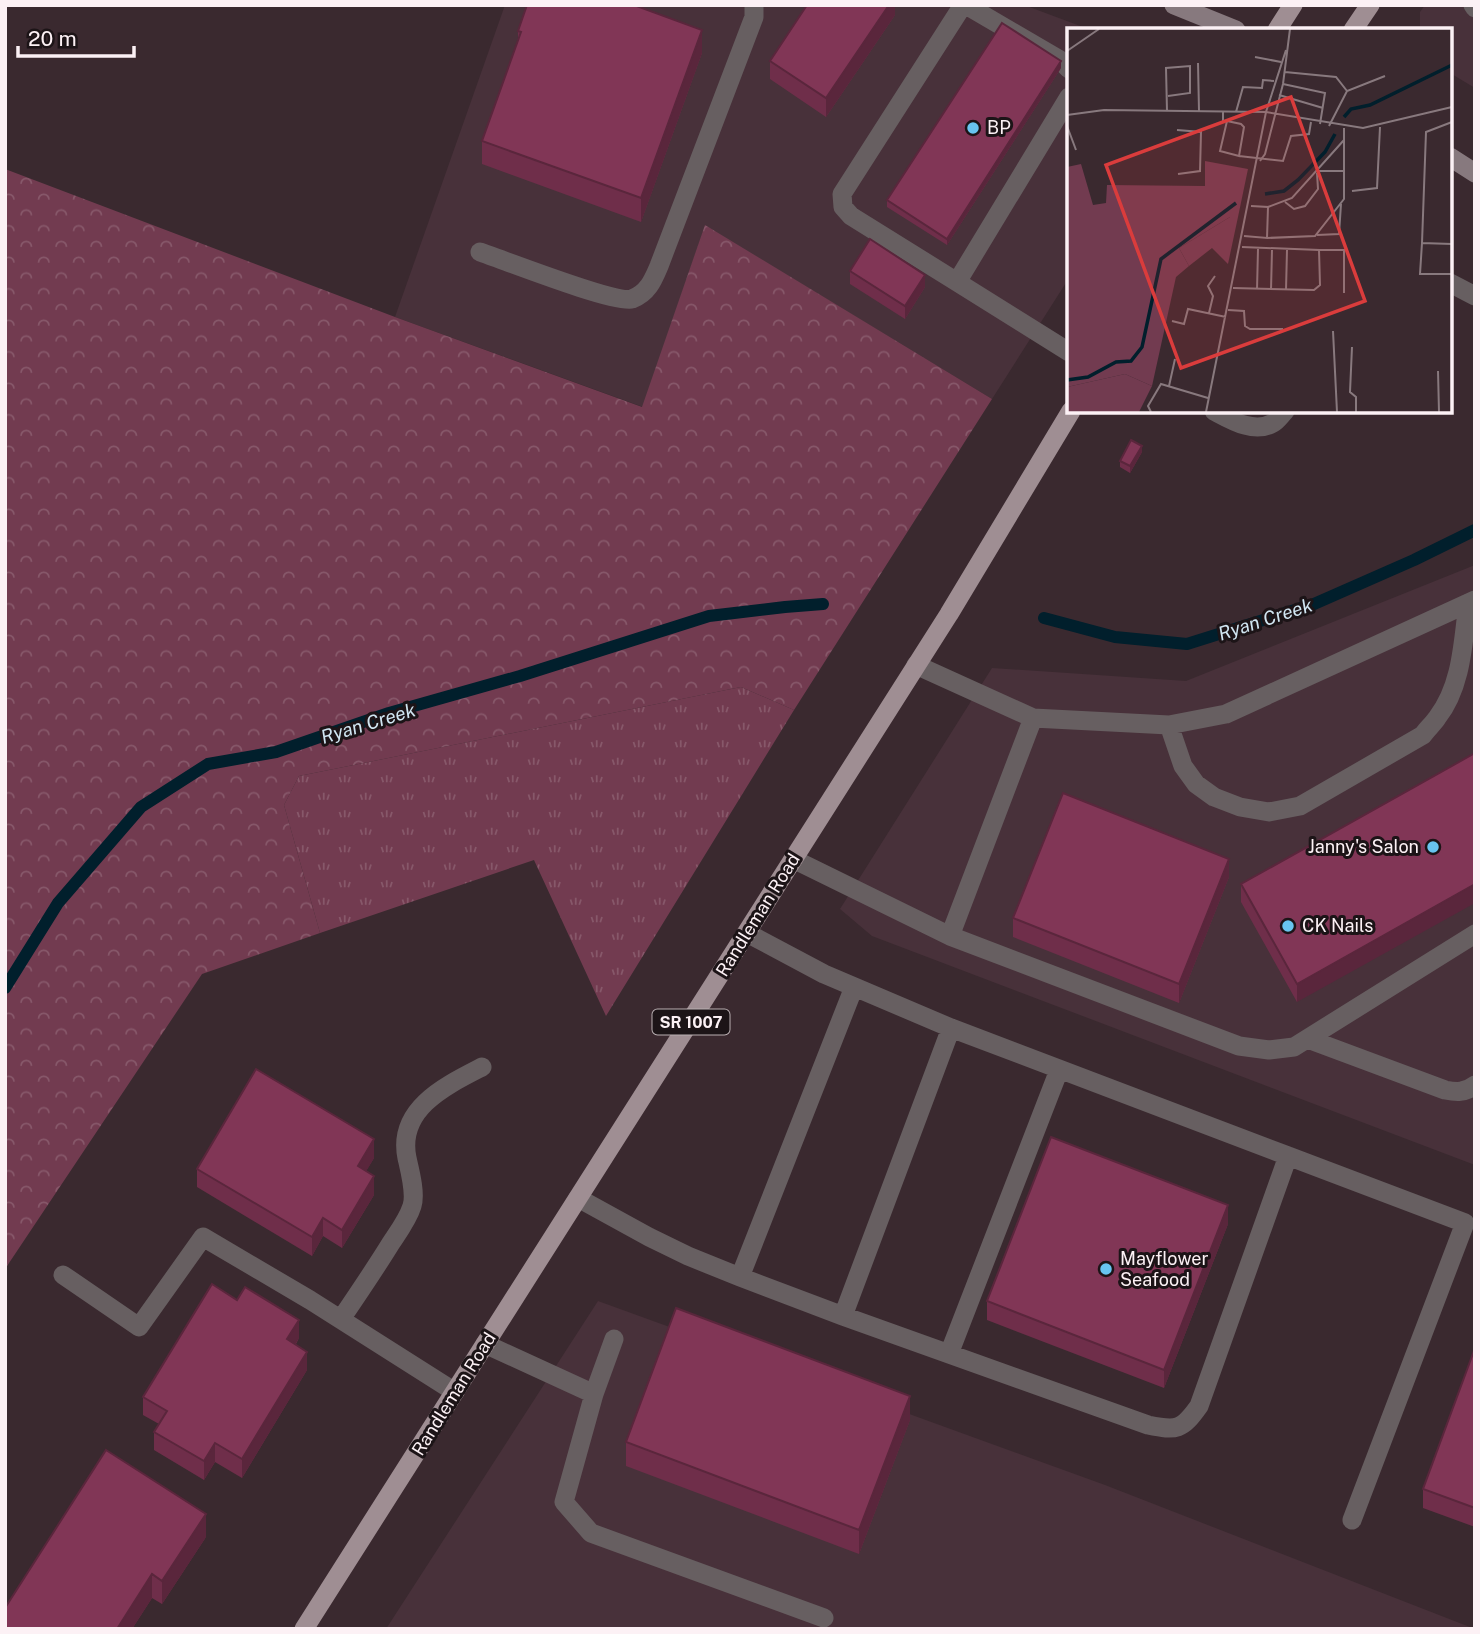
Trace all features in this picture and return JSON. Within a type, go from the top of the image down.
[{"type":"main road","points":[[1174,5],[1231,28]]},
{"type":"main road","points":[[1278,28],[1293,5]]},
{"type":"main road","points":[[1354,28],[1370,5]]},
{"type":"main road","points":[[1452,158],[1475,173]]},
{"type":"main road","name":"Randleman Road","points":[[304,1629],[916,665],[1070,413]]},
{"type":"lane","points":[[480,252],[605,296],[630,300],[648,290],[754,17],[754,5]]},
{"type":"lane","points":[[1067,67],[1060,60],[964,5],[842,194],[843,207],[852,216],[1067,351]]},
{"type":"lane","points":[[957,282],[1066,108]]},
{"type":"lane","points":[[1452,284],[1475,296]]},
{"type":"lane","points":[[1218,413],[1244,425],[1258,427],[1273,423],[1283,413]]},
{"type":"lane","points":[[916,665],[1033,718],[1169,725],[1226,714],[1471,601]]},
{"type":"lane","points":[[1169,725],[1183,765],[1196,784],[1214,797],[1240,807],[1269,812],[1300,806],[1423,735],[1438,717],[1451,694],[1459,667],[1471,601]]},
{"type":"lane","points":[[950,936],[1033,718]]},
{"type":"lane","points":[[793,859],[950,936],[1239,1046],[1269,1050],[1294,1047],[1475,934]]},
{"type":"lane","points":[[747,933],[824,974],[951,1028],[1465,1223],[1352,1520]]},
{"type":"lane","points":[[740,1277],[854,987]]},
{"type":"lane","points":[[843,1316],[951,1028]]},
{"type":"lane","points":[[1308,1039],[1445,1090],[1458,1093],[1475,1085]]},
{"type":"lane","points":[[341,1319],[388,1249],[413,1203],[412,1180],[405,1148],[410,1122],[424,1104],[447,1085],[482,1067]]},
{"type":"lane","points":[[949,1354],[1059,1070]]},
{"type":"lane","points":[[578,1198],[659,1242],[740,1277],[1148,1425],[1169,1429],[1186,1424],[1199,1406],[1288,1156]]},
{"type":"lane","points":[[63,1276],[139,1327],[203,1237],[341,1319],[455,1392]]},
{"type":"lane","points":[[614,1339],[594,1394],[564,1502],[591,1533],[824,1618]]},
{"type":"lane","points":[[485,1344],[594,1394]]},
{"type":"shaded area","points":[[505,5],[1024,5],[1086,28],[1067,28],[1067,281],[992,399],[705,226],[643,407],[395,317]]},
{"type":"shaded area","points":[[1425,5],[1475,5],[1475,88],[1452,74],[1452,28],[1420,28],[1420,12]]},
{"type":"shaded area","points":[[1475,565],[1475,1165],[872,936],[840,909],[992,668],[1186,681]]},
{"type":"shaded area","points":[[598,1301],[1105,1485],[1475,1629],[386,1629]]},
{"type":"green space","points":[[5,169],[395,317],[642,407],[705,225],[992,399],[794,710],[741,687],[299,776],[284,805],[320,933],[202,974],[5,1269]]},
{"type":"green space","points":[[741,687],[794,710],[606,1016],[534,860],[320,933],[284,805],[299,776]]},
{"type":"building","points":[[527,5],[634,5],[702,30],[641,198],[482,141],[521,32],[518,31]]},
{"type":"building","points":[[807,5],[889,5],[826,98],[770,61]]},
{"type":"building","points":[[1002,23],[1061,61],[947,239],[887,200]]},
{"type":"building","points":[[870,239],[925,275],[905,306],[850,271]]},
{"type":"building","points":[[1131,440],[1142,446],[1130,466],[1120,461]]},
{"type":"building","points":[[1475,753],[1475,884],[1297,984],[1241,884]]},
{"type":"building","points":[[1063,793],[1229,859],[1179,984],[1013,918]]},
{"type":"building","points":[[256,1069],[374,1139],[358,1166],[374,1176],[342,1230],[323,1218],[312,1237],[197,1169]]},
{"type":"building","points":[[1051,1137],[1228,1205],[1164,1370],[987,1301]]},
{"type":"building","points":[[212,1284],[237,1300],[245,1287],[299,1320],[287,1339],[307,1352],[242,1459],[215,1443],[204,1461],[154,1432],[167,1411],[143,1397]]},
{"type":"building","points":[[676,1308],[910,1396],[859,1530],[626,1442]]},
{"type":"building","points":[[1475,1348],[1475,1508],[1423,1489]]},
{"type":"building","points":[[106,1450],[206,1514],[162,1581],[152,1574],[117,1629],[5,1629],[5,1608]]},
{"type":"waterway","name":"Ryan Creek","points":[[1044,618],[1115,637],[1187,644],[1314,604],[1475,530]]},
{"type":"waterway","name":"Ryan Creek","points":[[5,988],[58,903],[141,807],[208,764],[276,752],[389,713],[520,676],[709,616],[823,604]]},
{"type":"place","name":"BP","points":[[973,128]]},
{"type":"place","name":"Janny's Salon","points":[[1433,847]]},
{"type":"place","name":"CK Nails","points":[[1288,926]]},
{"type":"place","name":"Mayflower Seafood","points":[[1106,1269]]}]
